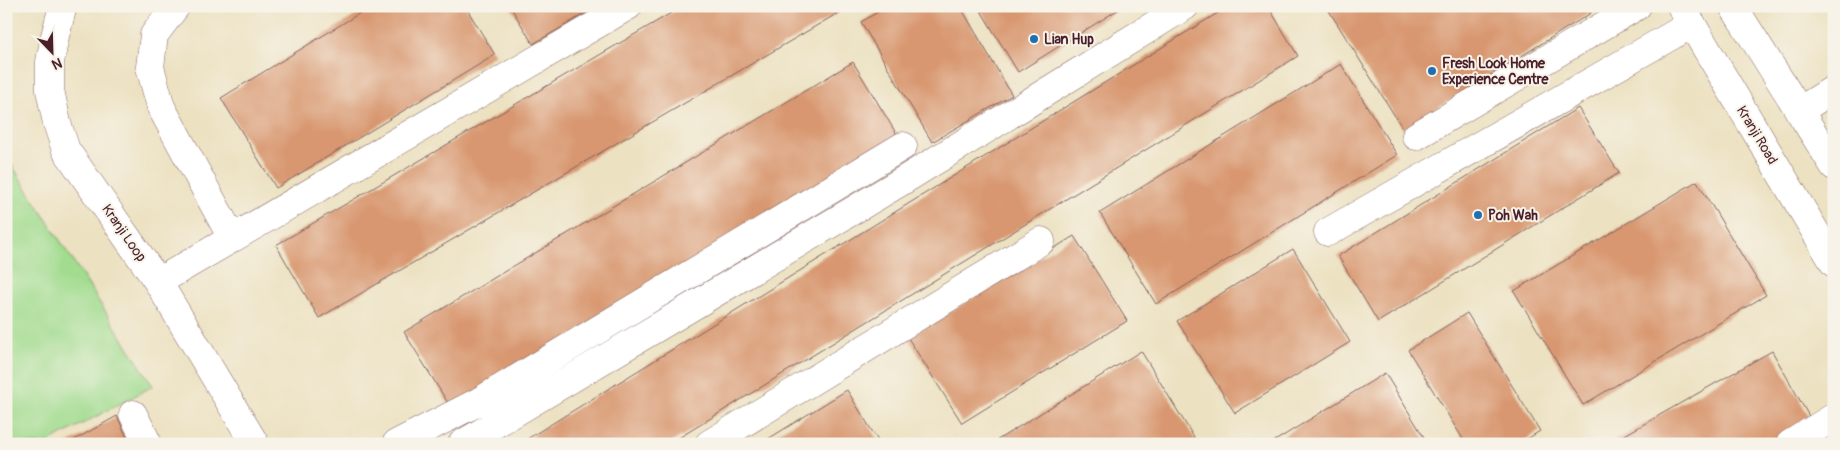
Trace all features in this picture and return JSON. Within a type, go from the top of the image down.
[{"type":"street","name":"Kranji Loop","points":[[63,6],[50,62],[50,90],[57,123],[66,150],[158,282],[255,444]]},
{"type":"street","points":[[176,6],[154,35],[150,67],[161,107],[232,238]]},
{"type":"street","points":[[158,282],[628,6]]},
{"type":"street","points":[[462,444],[904,180],[1185,6]]},
{"type":"street","points":[[1733,6],[1799,111],[1832,159]]},
{"type":"street","points":[[1416,136],[1630,8]]},
{"type":"street","points":[[1328,232],[1687,15]]},
{"type":"street","name":"Kranji Road","points":[[1687,15],[1834,263]]},
{"type":"street","points":[[1799,111],[1834,90]]},
{"type":"street","points":[[396,444],[478,402],[903,146]]},
{"type":"street","points":[[709,444],[1041,241]]},
{"type":"street","points":[[133,414],[148,444]]},
{"type":"street","points":[[1790,444],[1834,417]]},
{"type":"green space","points":[[6,156],[153,386],[45,444],[6,444]]},
{"type":"building","points":[[366,6],[465,6],[495,55],[276,188],[221,98],[368,8]]},
{"type":"building","points":[[510,6],[598,6],[533,44]]},
{"type":"building","points":[[683,6],[850,6],[319,318],[276,245]]},
{"type":"building","points":[[888,6],[960,6],[1012,95],[932,142],[861,22]]},
{"type":"building","name":"Lian Hup","points":[[978,6],[1124,6],[1018,72]]},
{"type":"building","points":[[1229,6],[1268,6],[1298,56],[669,444],[519,444]]},
{"type":"building","name":"Fresh Look Home Experience Centre","points":[[1326,6],[1587,6],[1591,13],[1403,129]]},
{"type":"building","points":[[853,62],[899,138],[451,408],[404,332]]},
{"type":"building","points":[[1341,64],[1397,155],[1156,304],[1100,213]]},
{"type":"building","name":"Poh Wah","points":[[1578,108],[1619,173],[1378,322],[1338,256]]},
{"type":"building","points":[[1697,181],[1766,295],[1583,405],[1514,291]]},
{"type":"building","points":[[1074,236],[1127,321],[962,423],[908,338]]},
{"type":"building","points":[[1293,249],[1350,342],[1235,413],[1177,321]]},
{"type":"building","points":[[1467,313],[1540,431],[1519,444],[1466,444],[1408,350]]},
{"type":"building","points":[[1141,351],[1198,444],[991,444]]},
{"type":"building","points":[[1772,351],[1815,427],[1785,444],[1609,444]]},
{"type":"building","points":[[1385,373],[1428,444],[1270,444]]},
{"type":"building","points":[[847,390],[880,444],[760,444]]},
{"type":"building","points":[[117,416],[130,444],[67,444]]},
{"type":"building","points":[[1834,437],[1834,444],[1823,444]]},
{"type":"place","name":"Lian Hup","points":[[1034,39]]},
{"type":"place","name":"Fresh Look Home Experience Centre","points":[[1432,71]]},
{"type":"place","name":"Poh Wah","points":[[1478,215]]}]
